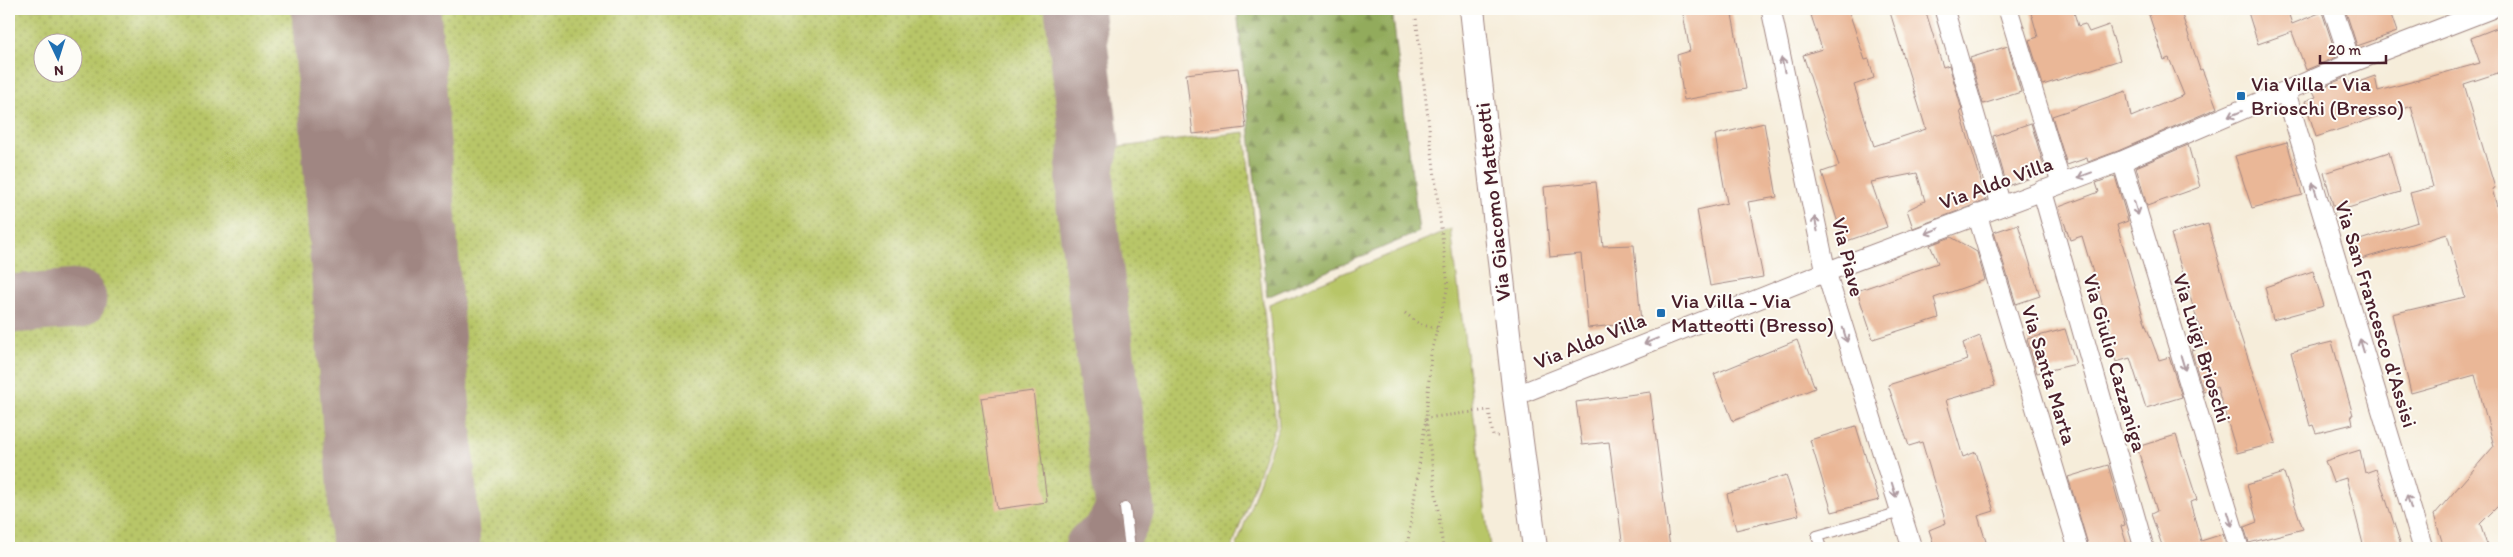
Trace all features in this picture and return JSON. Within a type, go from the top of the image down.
[{"type":"street","name":"Via Giacomo Matteotti","points":[[1472,9],[1519,432],[1535,548]]},
{"type":"street","name":"Via Piave","points":[[1771,9],[1826,272],[1912,548]]},
{"type":"street","points":[[1944,9],[2001,205]]},
{"type":"street","points":[[2008,9],[2061,183]]},
{"type":"street","points":[[2333,9],[2351,63]]},
{"type":"street","name":"Via Aldo Villa","points":[[1515,396],[1826,272],[2122,161],[2286,93],[2460,14],[2491,9]]},
{"type":"street","name":"Via San Francesco d'Assisi","points":[[2286,93],[2423,548]]},
{"type":"street","name":"Via Luigi Brioschi","points":[[2122,161],[2239,548]]},
{"type":"street","name":"Via Giulio Cazzaniga","points":[[2042,190],[2144,548]]},
{"type":"street","name":"Via Santa Marta","points":[[1977,214],[2078,548]]},
{"type":"lane","points":[[1125,508],[1130,548]]},
{"type":"lane","points":[[1821,548],[1817,536],[1900,512]]},
{"type":"path","points":[[1407,548],[1426,418],[1431,353],[1448,286],[1415,9]]},
{"type":"path","points":[[1405,313],[1421,325],[1438,328]]},
{"type":"path","points":[[1426,418],[1489,410],[1493,436],[1519,432]]},
{"type":"path","points":[[1426,418],[1443,548]]},
{"type":"green space","points":[[9,9],[316,9],[356,548],[9,548]]},
{"type":"green space","points":[[420,9],[1052,9],[1066,144],[1114,508],[1105,523],[1092,533],[1062,548],[459,548]]},
{"type":"green space","points":[[1237,9],[1392,9],[1419,232],[1267,297]]},
{"type":"green space","points":[[1245,132],[1276,425],[1232,548],[1141,548],[1095,150]]},
{"type":"green space","points":[[1451,229],[1490,548],[1236,548],[1279,426],[1269,304]]},
{"type":"building","points":[[1682,9],[1731,9],[1746,89],[1684,100],[1677,55],[1690,51]]},
{"type":"building","points":[[1809,9],[1848,9],[1865,60],[1869,59],[1874,78],[1854,85],[1874,146],[1926,129],[1889,9],[1925,9],[1943,67],[1949,65],[1962,110],[1960,111],[1987,200],[1913,228],[1907,210],[1925,201],[1917,173],[1871,182],[1887,227],[1844,242],[1822,172],[1839,166],[1803,55],[1822,49]]},
{"type":"building","points":[[2030,9],[2073,9],[2078,26],[2085,24],[2089,32],[2109,25],[2120,60],[2043,85],[2029,40],[2038,37]]},
{"type":"building","points":[[2147,9],[2180,9],[2200,70],[2202,69],[2217,108],[2118,151],[2088,162],[2087,158],[2067,165],[2052,116],[2126,91],[2131,117],[2184,95],[2169,58],[2164,60]]},
{"type":"building","points":[[2247,9],[2287,9],[2292,24],[2322,12],[2337,57],[2306,70],[2292,32],[2258,44]]},
{"type":"building","points":[[2345,9],[2389,9],[2397,32],[2357,46]]},
{"type":"building","points":[[2504,25],[2504,71],[2464,84],[2495,188],[2492,189],[2504,231],[2504,500],[2480,524],[2488,548],[2444,548],[2434,515],[2494,446],[2475,375],[2411,393],[2392,314],[2465,297],[2447,234],[2354,261],[2350,243],[2418,222],[2410,193],[2433,187],[2411,106],[2316,137],[2305,101],[2316,97],[2313,91],[2347,77],[2350,85],[2375,76],[2378,91],[2480,63],[2471,38]]},
{"type":"building","points":[[2008,46],[2021,92],[1983,104],[1970,58]]},
{"type":"building","points":[[1238,68],[1246,128],[1193,134],[1186,74]]},
{"type":"building","points":[[1764,123],[1777,197],[1748,202],[1763,277],[1710,286],[1697,210],[1727,203],[1715,135]]},
{"type":"building","points":[[2031,123],[2046,173],[2007,186],[1993,136]]},
{"type":"building","points":[[2287,142],[2302,195],[2252,208],[2235,156]]},
{"type":"building","points":[[2188,145],[2200,187],[2147,206],[2136,167]]},
{"type":"building","points":[[2389,152],[2400,192],[2335,212],[2324,173]]},
{"type":"building","points":[[2115,176],[2128,221],[2117,225],[2145,323],[2159,360],[2169,357],[2182,397],[2146,408],[2130,358],[2116,362],[2108,334],[2111,333],[2082,236],[2070,240],[2059,207],[2099,192],[2096,183]]},
{"type":"building","points":[[1596,182],[1603,246],[1634,245],[1641,322],[1588,328],[1581,254],[1550,257],[1544,187]]},
{"type":"building","points":[[2018,224],[2040,296],[2016,304],[1994,232]]},
{"type":"building","points":[[2208,224],[2234,316],[2276,443],[2237,453],[2217,387],[2203,391],[2191,350],[2205,346],[2171,234]]},
{"type":"building","points":[[1951,237],[1977,252],[1985,280],[1934,298],[1939,318],[1873,339],[1857,291],[1938,263],[1930,245]]},
{"type":"building","points":[[2313,271],[2324,306],[2273,320],[2265,287]]},
{"type":"building","points":[[2065,329],[2076,364],[2037,373],[2027,339]]},
{"type":"building","points":[[1980,336],[1995,386],[1946,400],[1963,457],[1976,452],[1994,511],[1978,516],[1988,548],[1935,548],[1929,530],[1946,523],[1922,442],[1909,446],[1888,385],[1968,360],[1963,343]]},
{"type":"building","points":[[1797,340],[1815,388],[1733,421],[1714,374]]},
{"type":"building","points":[[2332,342],[2353,415],[2351,415],[2353,424],[2316,433],[2313,425],[2310,426],[2291,352]]},
{"type":"building","points":[[1033,391],[1047,502],[997,509],[981,398]]},
{"type":"building","points":[[1650,392],[1670,548],[1623,548],[1609,442],[1582,445],[1576,402]]},
{"type":"building","points":[[1856,426],[1879,500],[1832,512],[1810,440]]},
{"type":"building","points":[[2176,435],[2197,500],[2190,502],[2201,541],[2223,534],[2227,548],[2163,548],[2151,514],[2157,511],[2137,447]]},
{"type":"building","points":[[2360,450],[2365,473],[2376,469],[2402,548],[2364,548],[2346,478],[2333,482],[2325,461]]},
{"type":"building","points":[[2108,465],[2125,525],[2121,526],[2128,548],[2089,548],[2068,477]]},
{"type":"building","points":[[2284,473],[2303,529],[2249,543],[2244,527],[2257,522],[2247,485]]},
{"type":"building","points":[[1786,475],[1799,515],[1736,530],[1727,494]]},
{"type":"taxiway","points":[[1074,9],[1090,144],[1085,169],[1086,207],[1125,508],[1113,531],[1094,548]]},
{"type":"taxiway","points":[[9,304],[77,299]]},
{"type":"runway","points":[[366,9],[406,548]]},
{"type":"place","name":"Via Villa - Via Brioschi (Bresso)","points":[[2241,96]]},
{"type":"place","name":"Via Villa - Via Matteotti (Bresso)","points":[[1661,313]]}]
